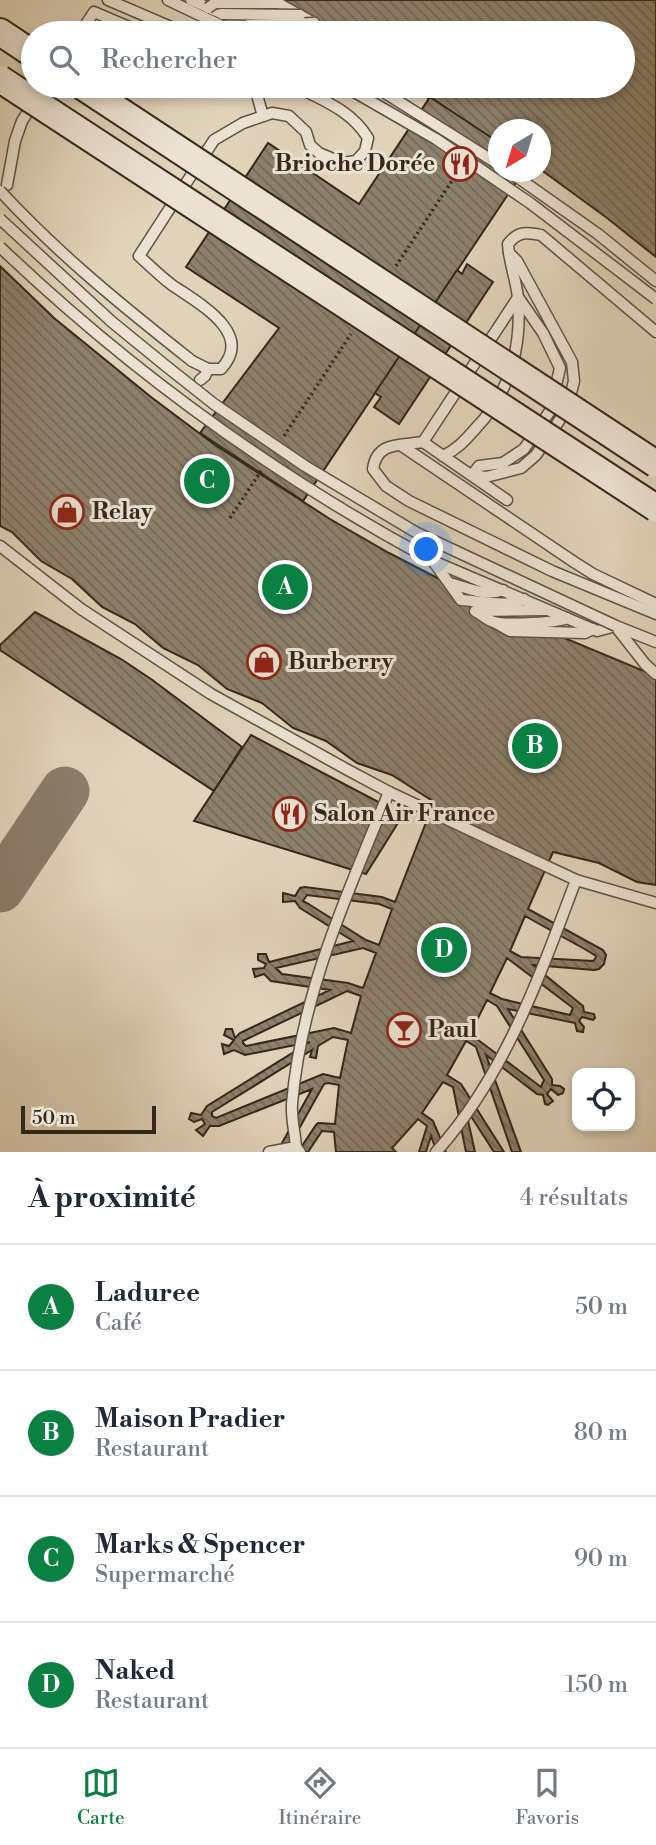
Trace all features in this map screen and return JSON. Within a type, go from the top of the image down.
[{"type":"main road","points":[[0,32],[21,46]]},
{"type":"main road","points":[[0,79],[21,93]]},
{"type":"main road","points":[[29,98],[656,508]]},
{"type":"main road","points":[[100,98],[656,464]]},
{"type":"lane","points":[[108,0],[157,21]]},
{"type":"lane","points":[[191,0],[239,21]]},
{"type":"lane","points":[[171,1],[212,21]]},
{"type":"lane","points":[[208,8],[215,2],[275,2],[310,21]]},
{"type":"lane","points":[[88,21],[94,12],[115,21]]},
{"type":"lane","points":[[222,14],[300,15]]},
{"type":"lane","points":[[37,98],[22,121],[4,188],[46,236],[123,306],[192,361],[208,369],[221,369],[230,359],[232,350],[229,333],[213,312],[169,282],[139,256],[214,140],[243,123],[272,113],[289,116],[306,132],[310,145],[319,153],[330,160],[343,163],[356,161],[365,151],[368,138],[360,124],[347,113],[318,98]]},
{"type":"lane","points":[[258,98],[263,116]]},
{"type":"lane","points":[[365,98],[436,139],[530,203],[656,299]]},
{"type":"lane","points":[[393,98],[488,157]]},
{"type":"lane","points":[[524,182],[598,234],[656,281]]},
{"type":"lane","points":[[0,219],[112,322],[166,366],[214,404],[305,466],[417,533],[656,642]]},
{"type":"lane","points":[[443,456],[466,442],[489,416],[503,391],[518,349],[518,297],[508,244],[514,236],[526,232],[541,235],[656,332]]},
{"type":"lane","points":[[0,247],[39,285],[118,352],[209,421],[329,502],[433,561],[597,631],[616,626]]},
{"type":"lane","points":[[472,475],[486,477],[522,468],[536,454],[568,409],[574,381],[572,362],[517,261],[509,253]]},
{"type":"lane","points":[[423,442],[518,297]]},
{"type":"lane","points":[[472,475],[479,466],[503,463],[524,449],[550,411],[560,368],[543,333],[518,297]]},
{"type":"lane","points":[[200,380],[208,369]]},
{"type":"lane","points":[[508,500],[423,442],[383,449],[375,456],[373,468],[386,486],[410,501],[552,571],[656,614]]},
{"type":"lane","points":[[402,446],[574,562],[656,604]]},
{"type":"lane","points":[[0,546],[81,609],[211,694],[389,792],[576,880],[656,903]]},
{"type":"lane","points":[[433,561],[461,600],[510,631],[585,633],[593,629]]},
{"type":"lane","points":[[450,583],[482,593],[494,594],[503,590]]},
{"type":"lane","points":[[461,600],[505,603],[524,599]]},
{"type":"lane","points":[[475,611],[547,610]]},
{"type":"lane","points":[[494,622],[548,622],[567,618]]},
{"type":"lane","points":[[616,626],[656,674]]},
{"type":"lane","points":[[645,664],[656,664]]},
{"type":"lane","points":[[269,1152],[298,1149],[292,1106],[304,1018],[340,911],[389,792]]},
{"type":"lane","points":[[436,1152],[450,1136],[500,1061],[543,966],[576,880]]},
{"type":"path","points":[[230,518],[259,474]]},
{"type":"building","points":[[246,0],[656,0],[656,257],[551,177],[551,119],[488,119],[488,136],[428,98],[635,98],[635,21],[289,21]]},
{"type":"building","points":[[432,98],[488,135],[488,182],[516,182],[303,501],[200,433],[279,328],[186,267],[268,143],[359,204]]},
{"type":"building","points":[[467,264],[493,282],[399,424],[374,407],[381,397],[375,393],[457,270],[462,274]]},
{"type":"building","points":[[0,266],[54,318],[151,397],[215,445],[330,519],[509,615],[656,676],[656,885],[637,882],[599,863],[553,852],[528,909],[603,950],[606,955],[604,964],[594,970],[533,965],[583,1006],[584,1012],[594,1014],[593,1020],[582,1017],[579,1021],[584,1027],[583,1032],[577,1031],[575,1023],[508,1009],[552,1079],[552,1085],[560,1086],[564,1089],[563,1093],[558,1095],[551,1089],[547,1094],[553,1101],[545,1104],[543,1095],[537,1094],[486,1055],[521,1152],[512,1152],[476,1047],[466,1041],[447,1075],[461,1084],[504,1152],[494,1152],[465,1107],[475,1152],[466,1152],[453,1087],[443,1082],[422,1113],[433,1121],[446,1152],[437,1152],[431,1136],[426,1152],[419,1152],[427,1126],[418,1119],[392,1148],[396,1152],[336,1152],[334,1132],[322,1131],[308,1152],[298,1152],[318,1123],[335,1124],[339,1085],[328,1083],[324,1084],[286,1152],[277,1152],[312,1089],[219,1126],[210,1126],[203,1136],[196,1130],[205,1124],[202,1119],[194,1122],[189,1119],[191,1113],[201,1115],[207,1106],[310,1042],[245,1055],[234,1050],[224,1054],[222,1044],[229,1046],[234,1040],[224,1035],[226,1029],[232,1029],[235,1038],[240,1033],[330,990],[271,981],[264,974],[255,977],[253,969],[264,968],[266,964],[258,960],[258,954],[266,954],[269,962],[353,941],[300,908],[295,901],[283,902],[283,893],[295,896],[300,888],[305,887],[382,897],[395,902],[434,802],[392,775],[357,763],[326,741],[293,728],[262,703],[227,689],[198,665],[163,648],[135,624],[102,607],[72,579],[41,561],[12,532],[0,526]],"holes":[[[307,895],[379,904],[392,909],[379,945],[366,940],[303,901]],[[525,916],[596,956],[593,961],[521,957],[510,951]],[[363,948],[376,953],[363,988],[348,983],[282,974],[276,968]],[[507,958],[573,1008],[570,1015],[502,999],[490,993]],[[347,991],[361,996],[351,1033],[334,1028],[246,1046],[243,1043]],[[487,1000],[497,1006],[544,1080],[541,1087],[470,1034]],[[333,1037],[348,1040],[340,1078],[323,1074],[216,1118],[212,1116],[212,1112],[312,1050],[310,1057],[316,1058],[318,1046]]]},
{"type":"building","points":[[35,612],[121,659],[242,747],[214,791],[0,650],[0,645]]},
{"type":"building","points":[[251,735],[403,815],[366,874],[194,821]]},
{"type":"taxiway","points":[[0,888],[65,791]]},
{"type":"place","name":"Brioche Dorée","points":[[460,164]]},
{"type":"place","name":"Marks & Spencer","points":[[207,481]]},
{"type":"place","name":"Relay","points":[[67,512]]},
{"type":"place","name":"Laduree","points":[[285,587]]},
{"type":"place","name":"Burberry","points":[[264,662]]},
{"type":"place","name":"Maison Pradier","points":[[535,746]]},
{"type":"place","name":"Salon Air France","points":[[290,814]]},
{"type":"place","name":"Naked","points":[[444,950]]},
{"type":"place","name":"Paul","points":[[404,1030]]}]
